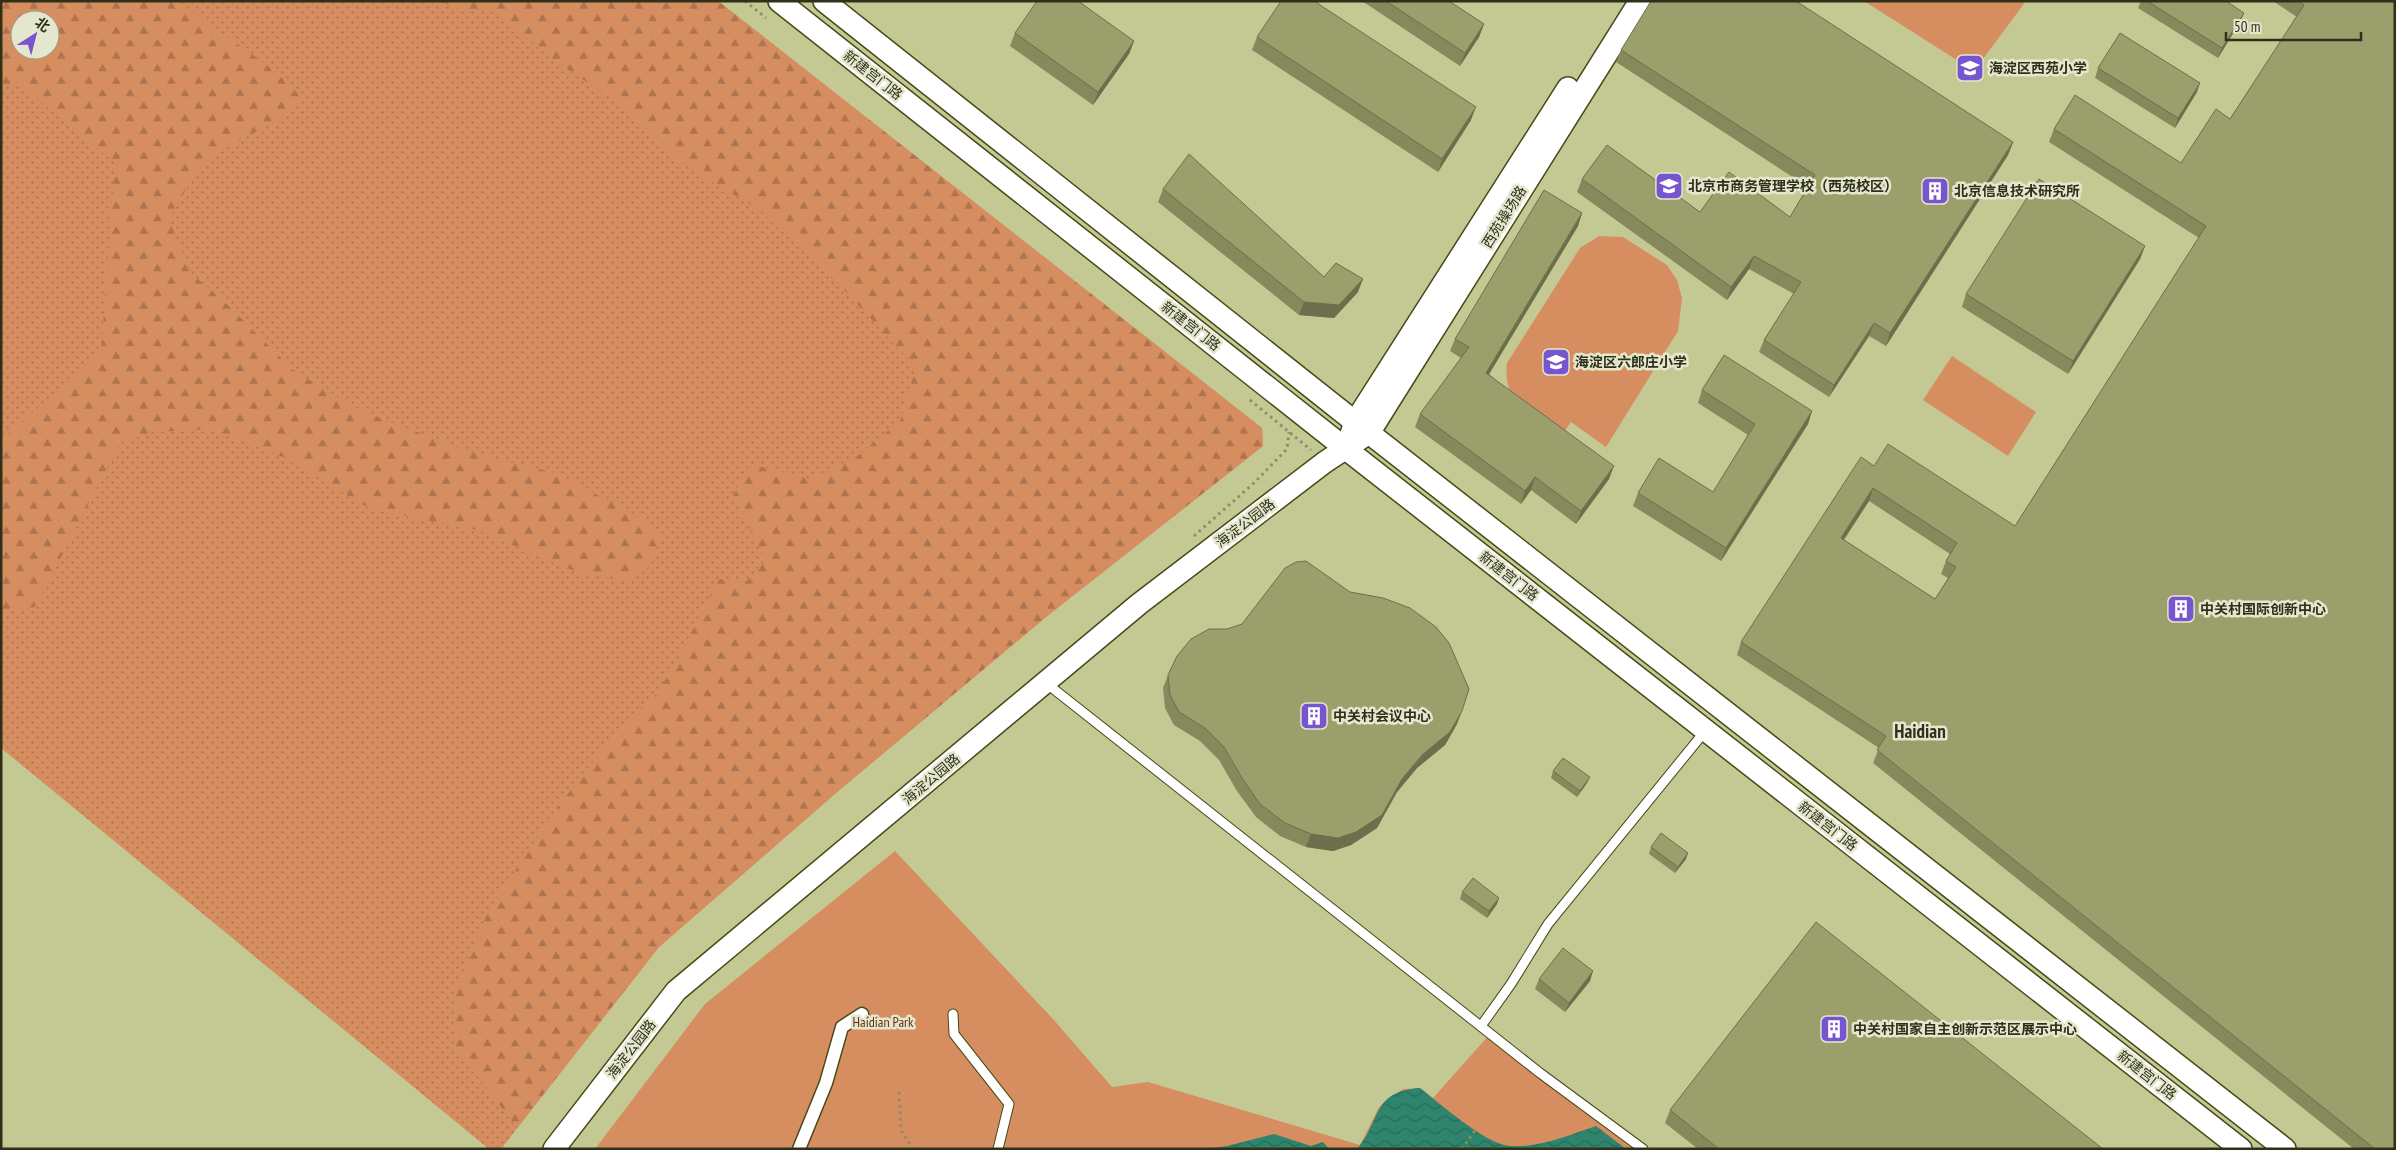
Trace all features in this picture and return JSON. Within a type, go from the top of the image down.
[{"type":"street","name":"新建宫门路","points":[[779,1],[1346,449],[2241,1149]]},
{"type":"street","name":"新建宫门路","points":[[824,1],[1362,427],[2285,1149]]},
{"type":"street","name":"西苑操场路","points":[[1362,427],[1623,1]]},
{"type":"street","name":"西苑操场路","points":[[1362,427],[1640,1]]},
{"type":"street","name":"海淀公园路","points":[[554,1149],[676,991],[1139,604],[1325,462],[1346,449],[1362,427]]},
{"type":"street","points":[[800,1149],[826,1083],[842,1027],[862,1014]]},
{"type":"lane","points":[[1046,682],[1481,1026],[1643,1149]]},
{"type":"lane","points":[[1481,1026],[1511,984],[1548,924],[1706,730]]},
{"type":"lane","points":[[953,1014],[954,1034],[1009,1104],[998,1149]]},
{"type":"path","points":[[900,1092],[901,1130],[913,1149]]},
{"type":"path","points":[[1462,1149],[1476,1130]]},
{"type":"green space","points":[[1,1],[718,1],[1262,428],[1263,446],[1046,617],[836,793],[659,947],[501,1149],[489,1149],[1,748]]},
{"type":"green space","points":[[1,1],[177,1],[285,78],[300,97],[289,115],[225,148],[193,177],[169,219],[190,272],[230,307],[292,369],[354,408],[473,453],[555,473],[634,514],[661,535],[650,566],[629,582],[577,572],[477,530],[370,509],[288,459],[213,429],[153,432],[120,443],[35,607],[1,611],[1,440],[101,353],[115,163],[21,85],[1,84]]},
{"type":"green space","points":[[442,1],[718,1],[1262,428],[1263,446],[1046,617],[836,793],[659,947],[517,1128],[455,1046],[454,989],[489,910],[559,805],[618,731],[657,693],[678,659],[718,579],[747,581],[766,560],[733,496],[750,464],[809,479],[855,458],[900,421],[916,367],[843,289],[761,211],[683,164],[631,112],[548,56],[499,13],[452,8]]},
{"type":"green space","points":[[1864,1],[2026,1],[1974,71]]},
{"type":"green space","points":[[1599,236],[1623,237],[1667,265],[1677,280],[1682,298],[1678,331],[1606,447],[1571,422],[1561,436],[1529,415],[1514,399],[1509,389],[1507,377],[1507,363],[1580,248]]},
{"type":"green space","points":[[1952,356],[2036,412],[2008,456],[1923,400]]},
{"type":"green space","name":"Haidian Park","points":[[895,851],[1053,1019],[1112,1087],[1148,1082],[1360,1145],[1379,1107],[1403,1089],[1420,1088],[1433,1098],[1490,1034],[1641,1149],[595,1149],[705,1004]]},
{"type":"water","points":[[1420,1088],[1476,1131],[1500,1144],[1510,1146],[1532,1145],[1596,1126],[1626,1149],[1357,1149],[1365,1139],[1385,1102],[1393,1095],[1404,1090]]},
{"type":"water","points":[[1274,1134],[1311,1146],[1323,1142],[1329,1149],[1205,1149],[1227,1146]]},
{"type":"building","points":[[1037,1],[1078,1],[1134,41],[1098,92],[1015,33]]},
{"type":"building","points":[[1281,1],[1314,1],[1476,107],[1442,159],[1257,37]]},
{"type":"building","points":[[1386,1],[1449,1],[1484,24],[1465,53]]},
{"type":"building","points":[[1651,1],[1796,1],[2013,142],[1890,333],[1874,323],[1834,385],[1764,340],[1801,282],[1754,256],[1731,287],[1582,179],[1607,145],[1700,212],[1729,172],[1790,217],[1815,175],[1621,50]]},
{"type":"building","points":[[2147,1],[2226,1],[2244,13],[2222,48]]},
{"type":"building","name":"中关村国际创新中心","points":[[2298,1],[2395,1],[2395,1149],[2375,1149],[1877,750],[1886,736],[1741,642],[1861,457],[1874,466],[1888,444],[2015,526],[2206,226],[2054,129],[2075,95],[2181,163],[2216,109],[2230,119],[2304,5]],"holes":[[[1873,488],[1957,543],[1946,561],[1956,567],[1935,599],[1841,538]]]},
{"type":"building","points":[[2120,33],[2200,83],[2178,118],[2098,68]]},
{"type":"building","points":[[1189,154],[1324,277],[1336,263],[1363,279],[1339,305],[1304,302],[1163,189]]},
{"type":"building","points":[[2039,179],[2145,246],[2073,361],[1966,294]]},
{"type":"building","points":[[1544,190],[1582,213],[1486,373],[1614,466],[1581,511],[1535,477],[1525,491],[1420,414],[1469,347],[1455,339]]},
{"type":"building","points":[[1724,355],[1812,411],[1726,548],[1638,493],[1659,458],[1713,492],[1755,424],[1702,390]]},
{"type":"building","name":"中关村会议中心","points":[[1306,561],[1350,592],[1383,598],[1410,608],[1436,627],[1449,643],[1469,689],[1462,711],[1450,732],[1422,755],[1402,779],[1382,815],[1356,832],[1338,838],[1311,834],[1285,823],[1260,804],[1224,747],[1205,728],[1179,712],[1170,695],[1168,675],[1177,656],[1191,639],[1209,629],[1227,629],[1242,624],[1285,568],[1296,562]]},
{"type":"building","points":[[1563,758],[1590,777],[1580,791],[1553,771]]},
{"type":"building","points":[[1661,833],[1688,853],[1678,867],[1651,847]]},
{"type":"building","points":[[1473,878],[1499,898],[1489,911],[1462,892]]},
{"type":"building","name":"中关村国家自主创新示范区展示中心","points":[[1816,922],[2103,1149],[1719,1149],[1670,1110]]},
{"type":"building","points":[[1563,948],[1593,971],[1569,1003],[1539,979]]},
{"type":"place","name":"海淀区西苑小学","points":[[1970,68]]},
{"type":"place","name":"北京市商务管理学校（西苑校区）","points":[[1669,186]]},
{"type":"place","name":"北京信息技术研究所","points":[[1935,191]]},
{"type":"place","name":"海淀区六郎庄小学","points":[[1556,362]]},
{"type":"place","name":"中关村国际创新中心","points":[[2181,609]]},
{"type":"place","name":"中关村会议中心","points":[[1314,716]]},
{"type":"place","name":"中关村国家自主创新示范区展示中心","points":[[1834,1029]]},
{"type":"district","name":"Haidian","points":[[1920,731]]}]
